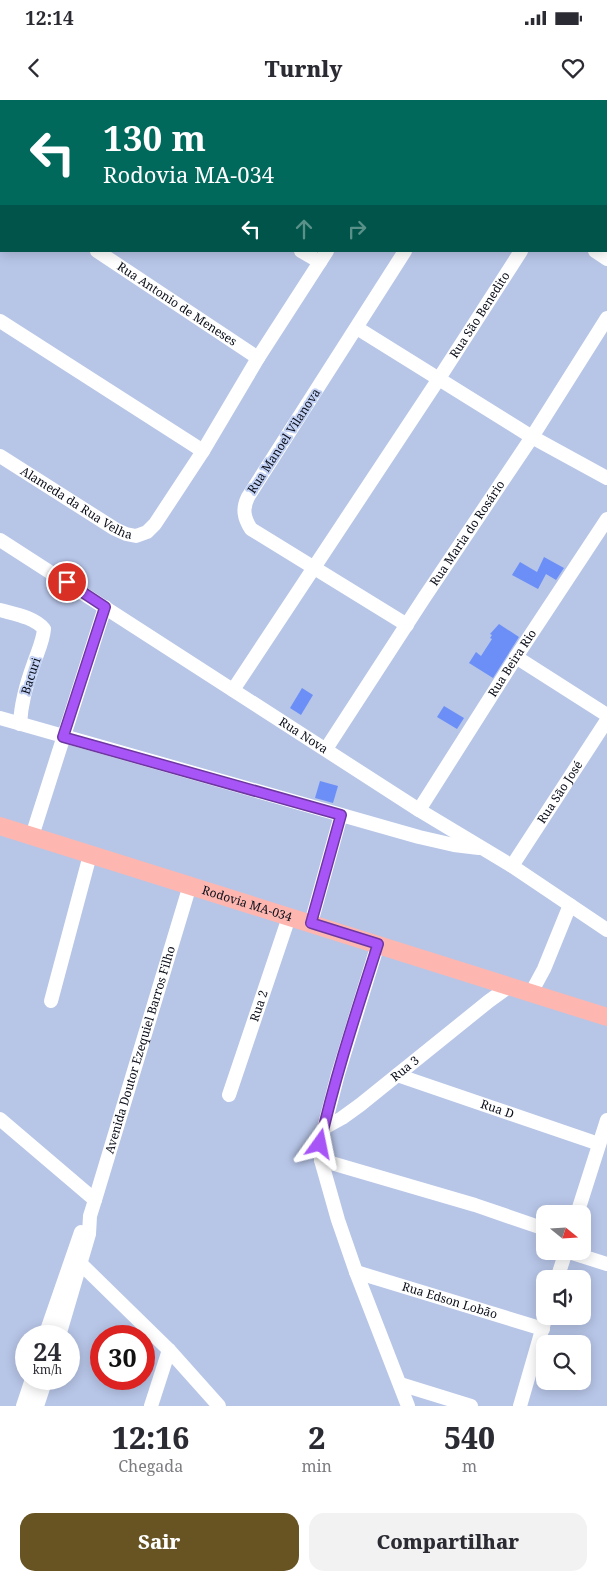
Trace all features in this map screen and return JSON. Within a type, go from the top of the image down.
[{"type":"main road","name":"Rodovia MA-034","points":[[0,826],[607,1017]]},
{"type":"street","name":"Rua Antonio de Meneses","points":[[99,252],[258,358]]},
{"type":"street","points":[[305,252],[323,257]]},
{"type":"street","name":"Rua Manoel Vilanova","points":[[404,252],[244,504],[244,514],[251,529],[407,625]]},
{"type":"street","name":"Rua São Benedito","points":[[233,690],[520,252]]},
{"type":"street","points":[[596,252],[607,259]]},
{"type":"street","name":"Alameda da Rua Velha","points":[[0,456],[115,529],[136,536],[147,532],[155,524],[203,452],[258,358],[323,257]]},
{"type":"street","name":"Rua Maria do Rosário","points":[[326,749],[532,437],[607,318]]},
{"type":"street","points":[[0,321],[203,452]]},
{"type":"street","points":[[357,328],[532,437],[607,478]]},
{"type":"street","name":"Rua Beira Rio","points":[[419,810],[516,657],[607,519]]},
{"type":"street","name":"Rua Nova","points":[[0,540],[419,810],[512,866],[607,930]]},
{"type":"street","points":[[32,836],[105,607]]},
{"type":"street","name":"Bacuri","points":[[0,610],[40,624],[44,629],[42,642],[25,692],[20,724]]},
{"type":"street","points":[[516,657],[607,715]]},
{"type":"street","points":[[0,718],[428,839],[454,846],[484,849]]},
{"type":"street","name":"Rua São José","points":[[512,866],[607,720]]},
{"type":"street","points":[[311,923],[341,815]]},
{"type":"street","points":[[51,1001],[90,855]]},
{"type":"street","name":"Avenida Doutor Ezequiel Barros Filho","points":[[49,1325],[70,1259],[80,1233],[90,1216],[190,885]]},
{"type":"street","points":[[531,993],[544,970],[570,905]]},
{"type":"street","name":"Rua 2","points":[[229,1095],[289,917]]},
{"type":"street","points":[[378,944],[338,1074],[320,1144],[321,1160],[338,1220],[356,1272],[408,1406]]},
{"type":"street","name":"Rua 3","points":[[324,1128],[348,1114],[510,986]]},
{"type":"street","name":"Rua D","points":[[397,1075],[599,1144]]},
{"type":"street","points":[[0,1120],[95,1200]]},
{"type":"street","points":[[580,1205],[607,1120]]},
{"type":"street","points":[[321,1160],[475,1205],[536,1226]]},
{"type":"street","name":"Avenida Doutor Ezequiel Barros Filho","points":[[62,1325],[89,1234],[90,1216]]},
{"type":"street","points":[[591,1259],[607,1264]]},
{"type":"street","points":[[80,1263],[169,1350],[219,1406]]},
{"type":"street","name":"Rua Edson Lobão","points":[[356,1272],[536,1320]]},
{"type":"street","points":[[520,1406],[543,1325]]},
{"type":"street","points":[[151,1406],[169,1350]]},
{"type":"street","points":[[400,1384],[471,1406]]},
{"type":"street","points":[[23,1406],[28,1390]]},
{"type":"street","points":[[36,1406],[42,1390]]},
{"type":"building","points":[[544,557],[564,568],[556,580],[546,574],[538,589],[512,575],[520,562],[537,572]]},
{"type":"building","points":[[499,624],[519,637],[493,678],[469,663],[476,652],[481,656],[492,639],[490,634]]},
{"type":"building","points":[[302,688],[313,695],[301,715],[290,708]]},
{"type":"building","points":[[444,706],[464,718],[457,729],[437,717]]},
{"type":"building","points":[[320,781],[338,786],[333,803],[315,798]]},
{"type":"route","points":[[67,582],[105,607],[63,737],[341,815],[311,923],[378,944],[338,1074],[320,1144]]}]
